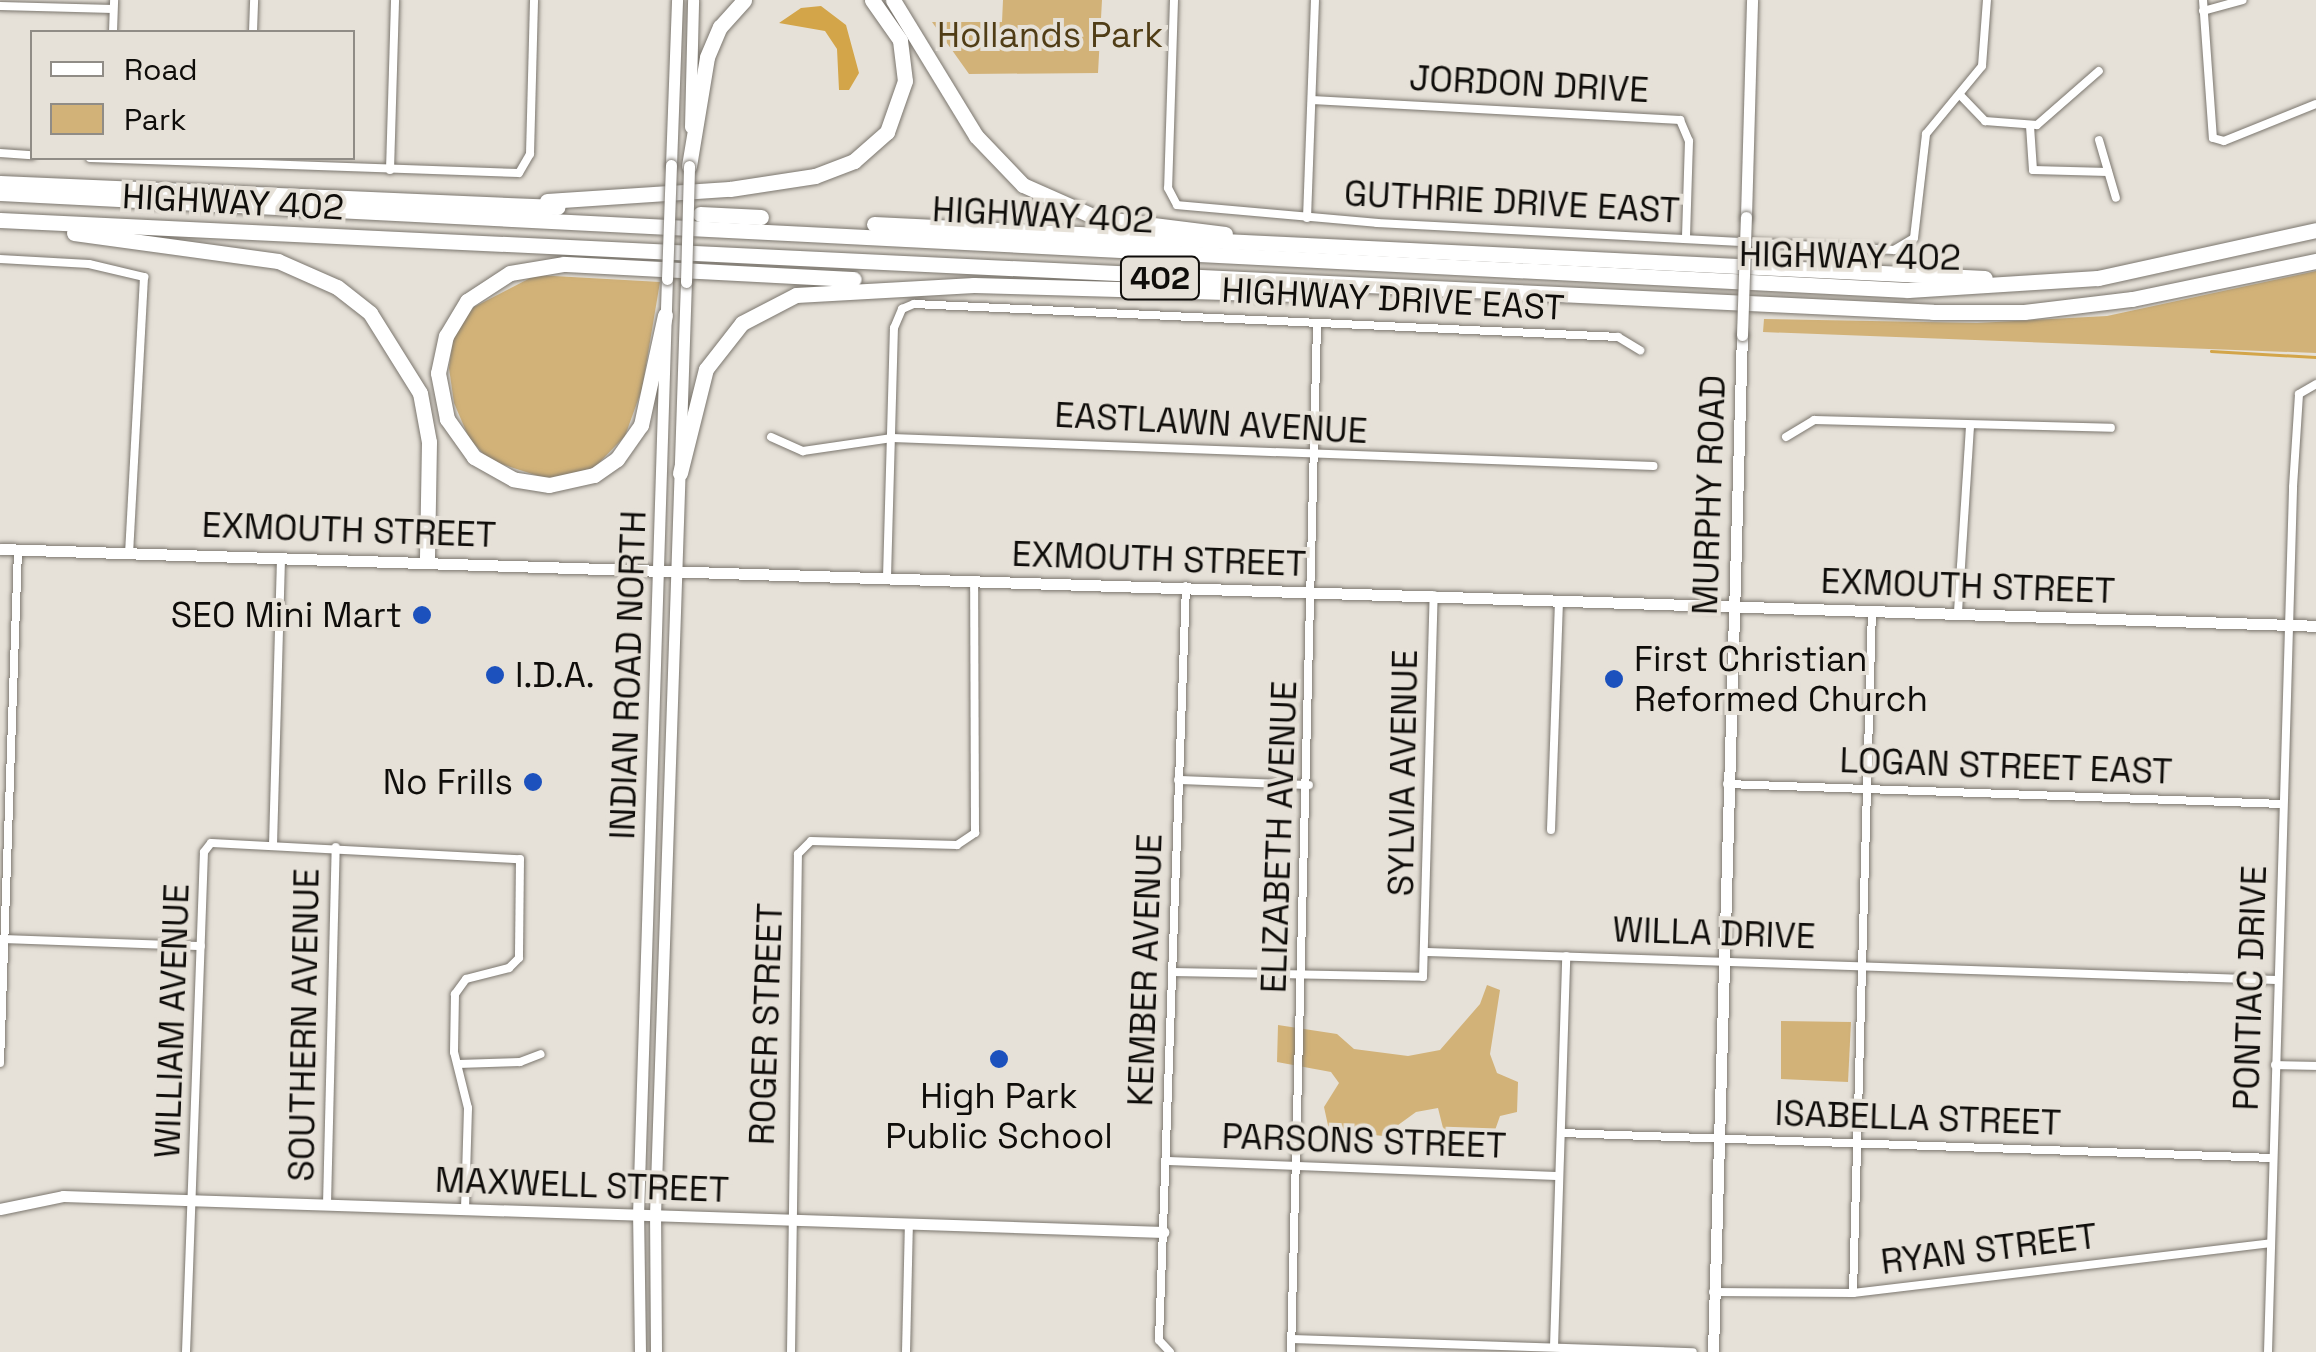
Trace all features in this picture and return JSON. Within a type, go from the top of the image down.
[{"type":"highway","points":[[688,166],[708,54],[720,27],[744,0]]},
{"type":"highway","points":[[487,202],[730,189],[815,176],[854,161],[887,132],[906,81],[900,40],[872,0]]},
{"type":"highway","points":[[892,0],[989,153],[1056,205],[1140,225],[1354,247]]},
{"type":"highway","points":[[0,183],[487,202],[1932,279],[2208,258]]},
{"type":"highway","name":"HIGHWAY 402","points":[[0,193],[657,222],[1400,268],[1908,290],[2050,284],[2208,258],[2316,230]]},
{"type":"highway","points":[[0,203],[1400,268]]},
{"type":"highway","name":"HIGHWAY 402","points":[[0,220],[1663,303],[2024,312],[2253,279],[2316,262]]},
{"type":"highway","points":[[0,228],[220,249],[278,261],[337,287],[370,313],[420,393],[429,442],[428,561]]},
{"type":"highway","points":[[665,315],[641,425],[618,459],[594,475],[550,486],[513,480],[474,456],[447,419],[438,373],[452,323],[478,292],[524,268],[564,264],[974,285],[1663,303]]},
{"type":"highway","points":[[680,473],[706,370],[752,315],[796,295],[828,290],[974,285]]},
{"type":"main road","name":"INDIAN ROAD NORTH","points":[[640,1352],[638,1215],[676,0]]},
{"type":"main road","name":"INDIAN ROAD NORTH","points":[[656,1352],[655,1215],[694,0]]},
{"type":"main road","name":"MURPHY ROAD","points":[[1712,1352],[1752,0]]},
{"type":"main road","name":"EXMOUTH STREET","points":[[0,549],[660,566],[887,578],[2316,626]]},
{"type":"main road","name":"MAXWELL STREET","points":[[0,1208],[63,1196],[1164,1232]]},
{"type":"street","points":[[253,30],[254,0]]},
{"type":"street","points":[[390,170],[395,0]]},
{"type":"street","points":[[203,160],[513,174],[526,168],[534,0]]},
{"type":"street","name":"GUTHRIE DRIVE EAST","points":[[1174,0],[1170,199],[1307,218],[1894,250],[1911,243],[1921,145],[1961,96]]},
{"type":"street","points":[[1307,218],[1315,0]]},
{"type":"street","points":[[1988,0],[1982,66],[1961,96],[1984,121],[2030,126],[2048,122],[2098,72]]},
{"type":"street","points":[[2203,0],[2216,141],[2316,104]]},
{"type":"street","points":[[2202,12],[2242,0]]},
{"type":"street","points":[[0,6],[113,4],[112,30]]},
{"type":"street","name":"JORDON DRIVE","points":[[1312,100],[1680,120],[1689,141],[1686,239]]},
{"type":"street","points":[[2030,126],[2033,170],[2108,172]]},
{"type":"street","points":[[2100,140],[2116,198]]},
{"type":"street","points":[[0,153],[30,154]]},
{"type":"street","points":[[0,259],[140,274],[128,551]]},
{"type":"street","name":"HIGHWAY DRIVE EAST","points":[[892,438],[894,328],[902,309],[914,304],[1618,337],[1640,350]]},
{"type":"street","name":"ELIZABETH AVENUE","points":[[1291,1352],[1309,785],[1318,324]]},
{"type":"street","name":"PONTIAC DRIVE","points":[[2268,1352],[2282,804],[2299,394],[2316,384]]},
{"type":"street","points":[[1786,437],[1814,420],[2111,428]]},
{"type":"street","points":[[1958,612],[1970,425]]},
{"type":"street","name":"EASTLAWN AVENUE","points":[[772,437],[803,451],[892,438],[1315,457],[1653,466]]},
{"type":"street","points":[[887,578],[892,438]]},
{"type":"street","points":[[0,1062],[18,550]]},
{"type":"street","points":[[280,557],[274,845],[520,859],[521,950],[509,968],[466,978],[456,988],[458,1064],[468,1108],[465,1210]]},
{"type":"street","name":"ROGER STREET","points":[[791,1352],[788,1219],[798,854],[806,842],[957,845],[975,834],[974,580]]},
{"type":"street","name":"KEMBER AVENUE","points":[[1170,1352],[1159,1340],[1186,586]]},
{"type":"street","name":"SYLVIA AVENUE","points":[[1427,952],[1434,595]]},
{"type":"street","points":[[1551,830],[1559,600]]},
{"type":"street","points":[[1853,1293],[1872,610]]},
{"type":"street","points":[[0,732],[13,733]]},
{"type":"street","points":[[1178,780],[1309,785]]},
{"type":"street","name":"LOGAN STREET EAST","points":[[1727,784],[2282,804]]},
{"type":"street","name":"WILLIAM AVENUE","points":[[186,1352],[207,846],[274,845]]},
{"type":"street","name":"SOUTHERN AVENUE","points":[[327,1204],[336,848]]},
{"type":"street","points":[[3,939],[201,946]]},
{"type":"street","points":[[1172,972],[1418,980],[1427,952]]},
{"type":"street","name":"WILLA DRIVE","points":[[1427,952],[2277,980]]},
{"type":"street","points":[[1554,1347],[1566,956]]},
{"type":"street","points":[[458,1064],[520,1062],[540,1054]]},
{"type":"street","points":[[2275,1065],[2316,1066]]},
{"type":"street","name":"ISABELLA STREET","points":[[1561,1133],[2272,1158]]},
{"type":"street","name":"PARSONS STREET","points":[[1166,1162],[1560,1176]]},
{"type":"street","points":[[906,1352],[909,1223]]},
{"type":"street","name":"RYAN STREET","points":[[1714,1292],[1853,1293],[2271,1243]]},
{"type":"street","points":[[1292,1338],[1693,1352]]},
{"type":"green space","name":"Hollands Park","points":[[1003,0],[1102,0],[1098,73],[969,74],[932,22],[1002,22]]},
{"type":"green space","points":[[2316,271],[2316,353],[1763,332],[1764,319],[1977,323],[2107,316]]},
{"type":"green space","points":[[536,275],[660,282],[642,389],[625,436],[595,467],[551,480],[489,460],[469,438],[454,403],[449,368],[454,331],[474,307]]},
{"type":"green space","points":[[1487,985],[1500,990],[1490,1054],[1497,1073],[1518,1082],[1517,1112],[1500,1116],[1493,1136],[1444,1132],[1438,1108],[1416,1112],[1383,1136],[1329,1130],[1324,1107],[1339,1083],[1331,1072],[1277,1062],[1278,1025],[1337,1034],[1354,1049],[1408,1056],[1440,1050],[1480,1004]]},
{"type":"green space","points":[[1781,1021],[1851,1022],[1848,1082],[1781,1079]]},
{"type":"shaded area","points":[[821,6],[846,25],[859,73],[849,90],[839,90],[837,49],[825,31],[779,23],[801,8]]},
{"type":"waterway","points":[[2211,351],[2316,357]]},
{"type":"place","name":"SEO Mini Mart","points":[[422,615]]},
{"type":"place","name":"I.D.A.","points":[[495,675]]},
{"type":"place","name":"First Christian Reformed Church","points":[[1614,679]]},
{"type":"place","name":"No Frills","points":[[533,782]]},
{"type":"place","name":"High Park Public School","points":[[999,1059]]}]
